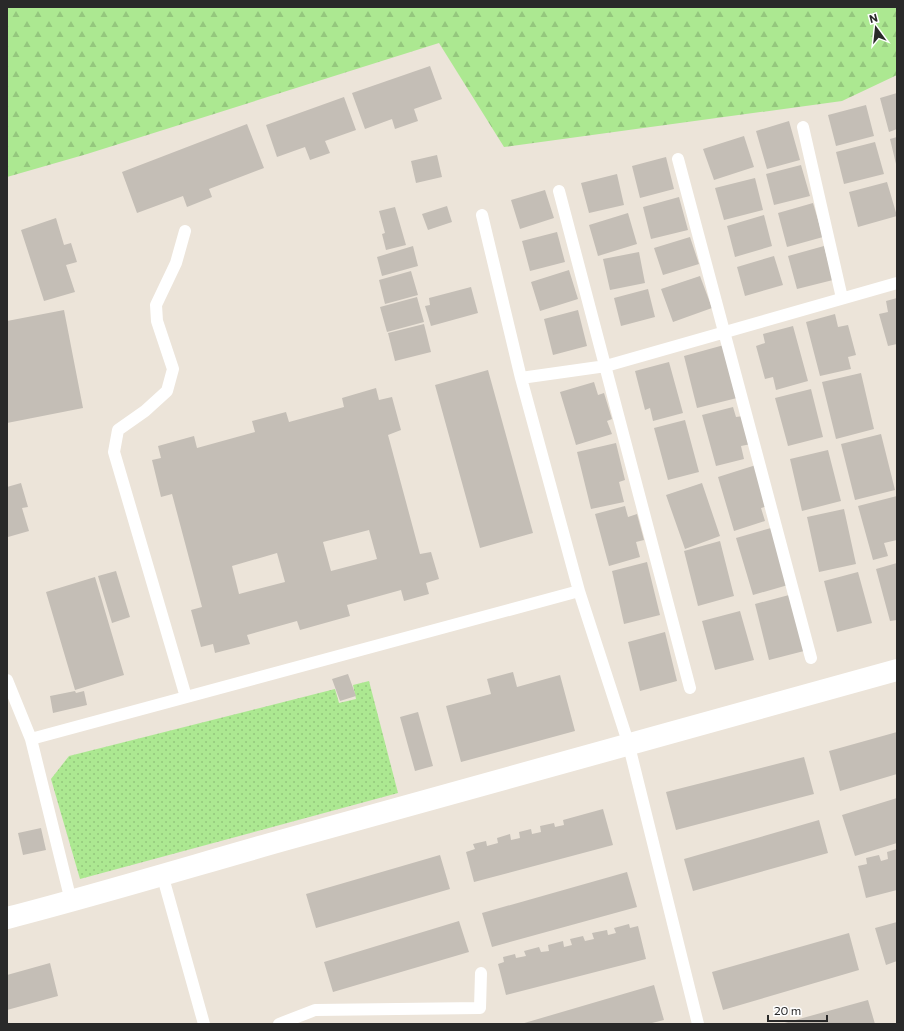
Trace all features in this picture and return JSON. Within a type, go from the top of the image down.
[{"type":"street","points":[[7,918],[72,901],[162,874],[628,742],[897,670]]},
{"type":"lane","points":[[802,127],[842,298]]},
{"type":"lane","points":[[678,160],[726,333],[811,658]]},
{"type":"lane","points":[[559,191],[690,688]]},
{"type":"lane","points":[[482,215],[521,378],[579,591],[628,742],[698,1024]]},
{"type":"lane","points":[[185,231],[176,263],[156,305],[157,321],[173,369],[167,391],[118,430],[114,452],[186,697]]},
{"type":"lane","points":[[521,378],[606,366],[897,283]]},
{"type":"lane","points":[[31,739],[579,591]]},
{"type":"lane","points":[[7,680],[31,739],[72,901]]},
{"type":"lane","points":[[162,874],[204,1024]]},
{"type":"lane","points":[[278,1024],[315,1010],[480,1008],[481,973]]},
{"type":"green space","points":[[7,7],[897,7],[897,75],[842,101],[504,147],[439,43],[87,154],[7,177]]},
{"type":"green space","points":[[369,681],[398,793],[80,879],[51,779],[69,756],[335,689],[339,703],[356,699],[353,685]]},
{"type":"building","points":[[430,66],[442,99],[414,109],[418,121],[395,129],[392,119],[365,129],[352,93]]},
{"type":"building","points":[[897,93],[897,129],[889,132],[880,98]]},
{"type":"building","points":[[344,97],[356,130],[325,141],[330,153],[310,160],[305,147],[277,157],[266,125]]},
{"type":"building","points":[[866,105],[874,136],[836,146],[828,115]]},
{"type":"building","points":[[789,121],[800,160],[767,169],[756,131]]},
{"type":"building","points":[[247,124],[264,168],[209,189],[212,197],[187,207],[183,196],[137,213],[122,172]]},
{"type":"building","points":[[744,136],[754,167],[714,180],[703,149]]},
{"type":"building","points":[[897,137],[897,164],[896,164],[890,139]]},
{"type":"building","points":[[875,142],[884,174],[844,184],[836,152]]},
{"type":"building","points":[[437,155],[442,177],[416,183],[411,161]]},
{"type":"building","points":[[666,157],[674,189],[640,198],[632,166]]},
{"type":"building","points":[[801,165],[810,196],[774,205],[766,174]]},
{"type":"building","points":[[617,174],[624,205],[589,213],[581,183]]},
{"type":"building","points":[[755,178],[763,210],[724,220],[715,188]]},
{"type":"building","points":[[887,182],[897,216],[858,227],[849,192]]},
{"type":"building","points":[[545,190],[554,218],[520,229],[511,200]]},
{"type":"building","points":[[679,197],[688,230],[651,239],[643,207]]},
{"type":"building","points":[[813,203],[823,237],[787,247],[778,213]]},
{"type":"building","points":[[447,206],[452,222],[428,230],[422,214]]},
{"type":"building","points":[[395,207],[406,245],[386,250],[382,234],[385,233],[379,211]]},
{"type":"building","points":[[628,213],[637,244],[598,256],[589,225]]},
{"type":"building","points":[[764,215],[772,246],[735,257],[727,226]]},
{"type":"building","points":[[56,218],[64,245],[71,243],[77,262],[66,265],[75,292],[44,301],[21,230]]},
{"type":"building","points":[[557,232],[565,262],[530,271],[522,241]]},
{"type":"building","points":[[690,237],[699,264],[663,275],[654,248]]},
{"type":"building","points":[[413,246],[418,266],[382,276],[377,257]]},
{"type":"building","points":[[824,246],[833,280],[797,289],[788,256]]},
{"type":"building","points":[[639,252],[645,283],[610,290],[603,259]]},
{"type":"building","points":[[774,256],[783,285],[745,296],[737,267]]},
{"type":"building","points":[[569,270],[578,299],[540,311],[531,282]]},
{"type":"building","points":[[411,271],[418,295],[385,304],[379,280]]},
{"type":"building","points":[[700,276],[712,308],[673,322],[661,289]]},
{"type":"building","points":[[471,287],[478,313],[431,326],[425,306],[430,305],[429,298]]},
{"type":"building","points":[[648,289],[655,317],[621,326],[614,298]]},
{"type":"building","points":[[417,297],[424,322],[387,332],[380,307]]},
{"type":"building","points":[[897,298],[897,344],[888,346],[879,314],[888,312],[886,301]]},
{"type":"building","points":[[64,310],[83,408],[7,423],[7,321]]},
{"type":"building","points":[[578,310],[587,346],[553,355],[544,319]]},
{"type":"building","points":[[835,314],[838,327],[848,325],[856,355],[848,357],[851,369],[820,376],[806,322]]},
{"type":"building","points":[[424,324],[431,352],[395,361],[388,333]]},
{"type":"building","points":[[793,326],[808,381],[776,390],[773,377],[765,379],[756,346],[765,343],[763,334]]},
{"type":"building","points":[[724,345],[737,398],[697,408],[684,356]]},
{"type":"building","points":[[669,362],[683,413],[653,421],[650,408],[645,410],[635,371]]},
{"type":"building","points":[[488,370],[533,533],[480,548],[435,385]]},
{"type":"building","points":[[861,373],[874,429],[836,439],[822,382]]},
{"type":"building","points":[[594,382],[598,395],[604,393],[612,419],[607,421],[612,434],[576,445],[560,392]]},
{"type":"building","points":[[376,388],[379,400],[392,397],[401,430],[388,435],[420,554],[431,552],[439,579],[426,583],[429,594],[404,601],[401,590],[347,605],[350,616],[300,630],[297,621],[247,635],[250,644],[215,653],[213,644],[201,647],[191,610],[202,607],[172,494],[161,497],[152,460],[161,458],[158,446],[194,436],[197,448],[255,432],[252,421],[286,412],[289,422],[344,407],[342,398]],"holes":[[[369,530],[377,559],[331,571],[323,542]],[[277,553],[285,582],[239,594],[232,566]]]},
{"type":"building","points":[[811,389],[823,437],[788,446],[775,398]]},
{"type":"building","points":[[733,407],[736,417],[743,416],[751,444],[741,446],[744,459],[716,466],[702,415]]},
{"type":"building","points":[[685,420],[699,472],[668,480],[654,428]]},
{"type":"building","points":[[881,434],[895,490],[855,500],[841,444]]},
{"type":"building","points":[[616,443],[625,480],[619,482],[624,502],[591,509],[577,452]]},
{"type":"building","points":[[828,450],[841,501],[802,511],[790,459]]},
{"type":"building","points":[[756,465],[768,506],[761,508],[765,521],[734,531],[718,477]]},
{"type":"building","points":[[21,483],[28,507],[22,508],[29,531],[8,537],[7,487]]},
{"type":"building","points":[[702,483],[720,536],[685,549],[666,495]]},
{"type":"building","points":[[897,496],[897,540],[884,543],[888,556],[873,560],[858,506]]},
{"type":"building","points":[[625,506],[628,517],[637,514],[644,540],[636,542],[640,557],[609,566],[595,514]]},
{"type":"building","points":[[844,509],[856,564],[819,572],[807,517]]},
{"type":"building","points":[[771,528],[788,585],[753,595],[736,538]]},
{"type":"building","points":[[720,541],[734,596],[698,606],[684,551]]},
{"type":"building","points":[[647,562],[660,615],[624,624],[612,571]]},
{"type":"building","points":[[897,563],[897,620],[890,621],[876,569]]},
{"type":"building","points":[[116,571],[130,617],[112,623],[98,576]]},
{"type":"building","points":[[858,572],[872,623],[837,632],[824,581]]},
{"type":"building","points":[[95,577],[124,675],[75,690],[46,592]]},
{"type":"building","points":[[789,595],[804,651],[769,660],[755,604]]},
{"type":"building","points":[[740,611],[754,660],[715,670],[702,621]]},
{"type":"building","points":[[665,632],[677,681],[640,691],[628,642]]},
{"type":"building","points":[[513,672],[517,687],[560,675],[575,731],[461,762],[446,706],[491,694],[487,679]]},
{"type":"building","points":[[348,674],[356,696],[340,701],[332,679]]},
{"type":"building","points":[[75,691],[76,693],[84,691],[87,705],[53,713],[50,696]]},
{"type":"building","points":[[418,712],[433,766],[415,771],[400,717]]},
{"type":"building","points":[[897,732],[897,774],[840,791],[829,751]]},
{"type":"building","points":[[804,757],[814,794],[676,830],[666,792]]},
{"type":"building","points":[[897,798],[897,843],[855,856],[842,815]]},
{"type":"building","points":[[603,809],[613,845],[474,882],[466,852],[475,849],[473,844],[486,841],[487,846],[498,843],[497,838],[510,834],[511,840],[520,838],[519,832],[531,829],[532,834],[541,832],[540,826],[554,823],[555,827],[564,825],[563,820]]},
{"type":"building","points":[[819,820],[828,853],[693,891],[684,859]]},
{"type":"building","points":[[41,828],[46,850],[23,855],[18,833]]},
{"type":"building","points":[[897,849],[897,890],[866,898],[858,866],[867,864],[866,858],[879,855],[881,861],[888,859],[887,852]]},
{"type":"building","points":[[440,855],[450,889],[316,928],[306,894]]},
{"type":"building","points":[[627,872],[637,907],[492,947],[482,913]]},
{"type":"building","points":[[459,921],[469,952],[333,992],[324,962]]},
{"type":"building","points":[[897,922],[897,961],[886,965],[875,928]]},
{"type":"building","points":[[629,924],[630,928],[638,926],[646,959],[506,995],[498,964],[504,962],[503,957],[515,954],[516,958],[526,956],[524,951],[539,947],[541,952],[549,951],[548,945],[563,941],[564,947],[572,945],[570,939],[583,936],[585,941],[594,939],[592,933],[607,930],[608,935],[616,933],[614,928]]},
{"type":"building","points":[[849,933],[859,970],[723,1010],[712,972]]},
{"type":"building","points":[[50,963],[58,996],[7,1010],[7,975]]},
{"type":"building","points":[[654,985],[664,1020],[648,1024],[521,1024]]},
{"type":"building","points":[[868,1000],[875,1024],[781,1024]]}]
